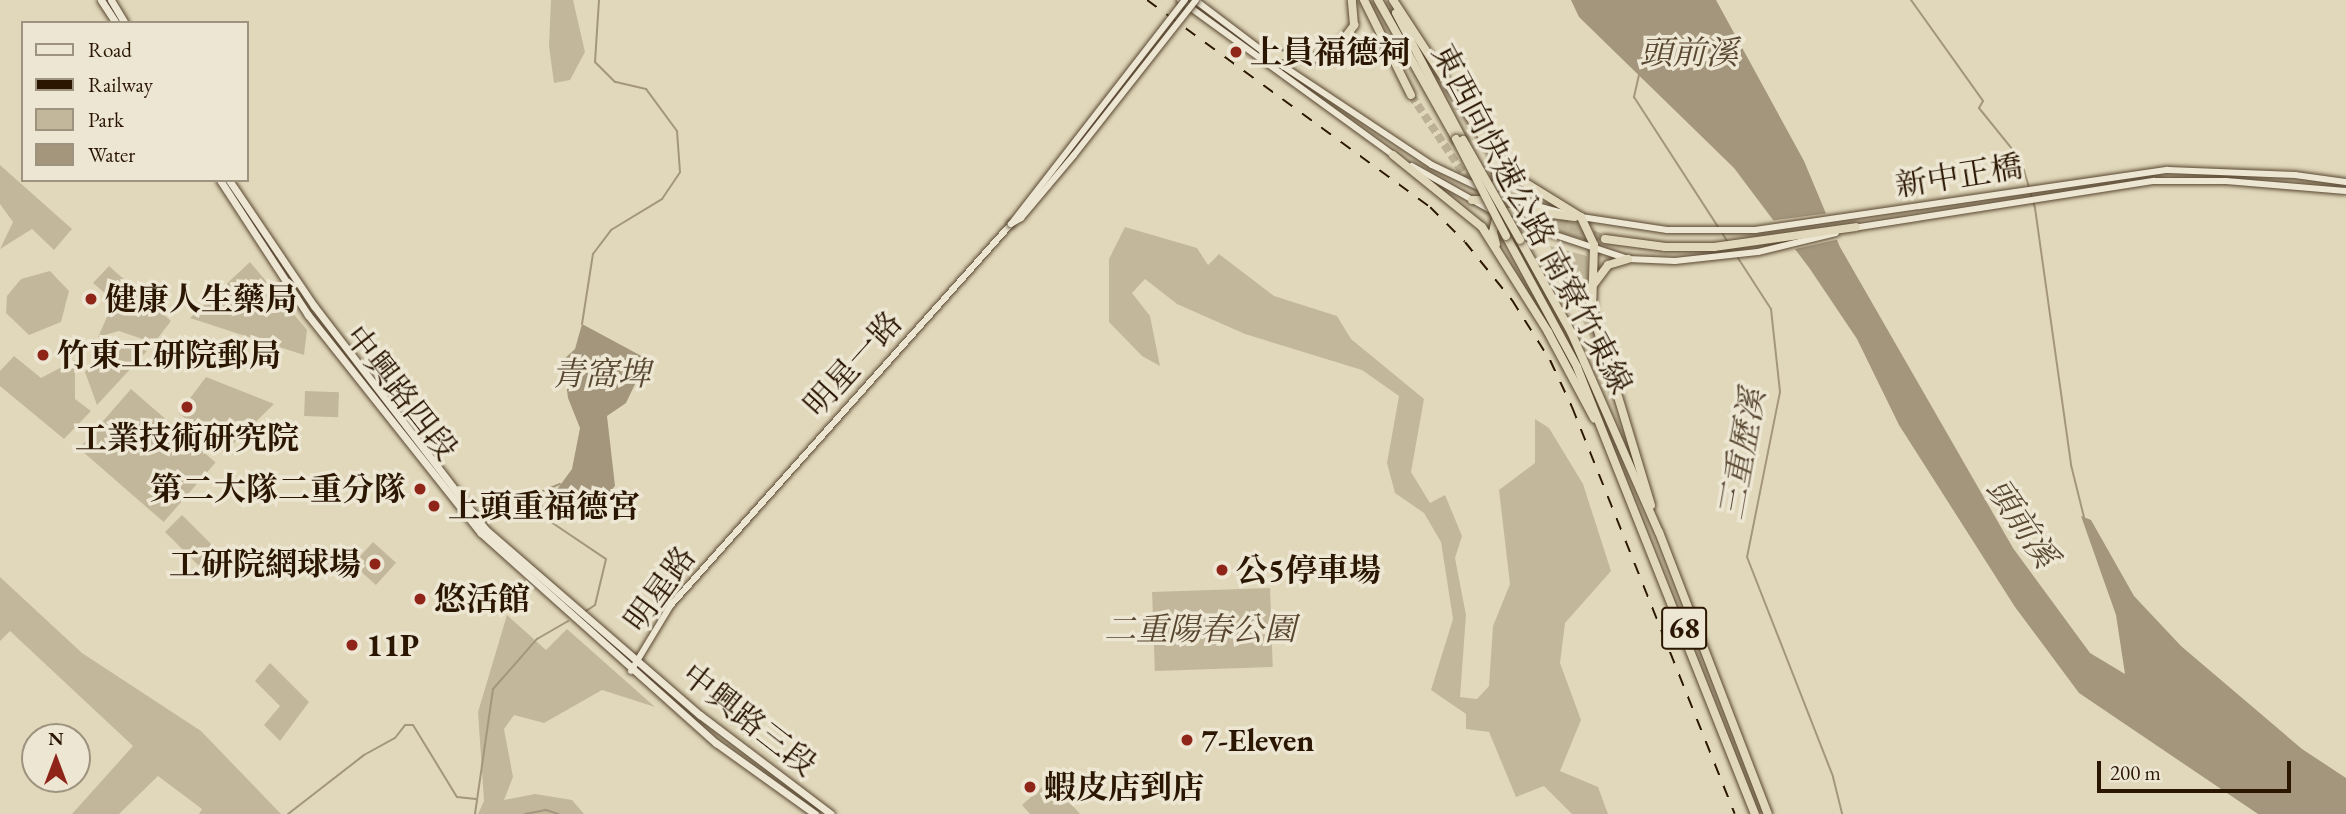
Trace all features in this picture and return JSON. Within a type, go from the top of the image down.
[{"type":"highway","points":[[1267,54],[1316,58],[1334,52],[1354,25],[1352,0]]},
{"type":"highway","points":[[1364,0],[1411,94]]},
{"type":"highway","name":"東西向快速公路 南寮竹東線","points":[[1378,0],[1520,240],[1571,332],[1660,532],[1768,814]]},
{"type":"highway","points":[[1391,0],[1493,153],[1524,182],[1581,217],[1594,249],[1590,289],[1592,311],[1660,532]]},
{"type":"highway","name":"東西向快速公路 南寮竹東線","points":[[1391,0],[1506,236],[1577,367],[1755,814]]},
{"type":"highway","points":[[1472,200],[1487,200],[1493,194],[1497,180],[1493,153]]},
{"type":"highway","points":[[1393,155],[1472,218],[1498,252],[1548,332],[1608,444]]},
{"type":"highway","points":[[1498,252],[1493,232],[1497,214],[1521,210],[1581,217]]},
{"type":"highway","points":[[1605,239],[1665,247],[1714,247],[1856,227]]},
{"type":"highway","points":[[1590,289],[1608,265],[1628,259]]},
{"type":"main road","points":[[101,0],[115,21]]},
{"type":"main road","points":[[111,0],[124,21]]},
{"type":"main road","name":"中興路四段","points":[[221,182],[308,315],[464,515],[631,671]]},
{"type":"main road","name":"中興路四段","points":[[230,182],[314,306],[485,529],[639,661]]},
{"type":"main road","name":"中興路三段","points":[[639,661],[723,734],[831,814]]},
{"type":"main road","name":"中興路三段","points":[[631,671],[716,743],[815,814]]},
{"type":"street","name":"新中正橋","points":[[1180,0],[1393,155],[1525,228],[1628,259],[1675,261],[1758,252],[1856,227],[2154,181],[2226,181],[2346,191]]},
{"type":"street","name":"明星一路","points":[[731,537],[1011,224],[1185,0]]},
{"type":"street","name":"新中正橋","points":[[1196,0],[1267,54],[1392,141],[1493,194],[1581,217],[1667,230],[1755,230],[2168,170],[2295,175],[2346,182]]},
{"type":"street","name":"明星一路","points":[[1011,224],[1021,218],[1074,155],[1196,0]]},
{"type":"street","name":"明星路","points":[[631,671],[671,605],[731,537]]},
{"type":"green space","points":[[551,0],[573,0],[585,52],[570,80],[554,83],[549,46]]},
{"type":"green space","points":[[0,165],[72,229],[54,250],[32,229],[0,249],[13,222],[0,204]]},
{"type":"green space","points":[[1524,214],[1578,223],[1588,241],[1503,215]]},
{"type":"green space","points":[[1125,227],[1197,248],[1208,265],[1219,254],[1274,296],[1337,316],[1351,339],[1424,399],[1411,472],[1430,503],[1445,495],[1462,536],[1455,558],[1466,615],[1460,697],[1477,699],[1489,686],[1493,626],[1510,584],[1499,490],[1535,463],[1535,419],[1549,428],[1583,484],[1611,571],[1565,623],[1560,663],[1581,720],[1560,771],[1598,787],[1608,814],[1572,814],[1544,786],[1516,797],[1489,732],[1466,729],[1466,714],[1431,690],[1453,619],[1441,542],[1424,513],[1395,493],[1387,463],[1399,396],[1362,370],[1245,334],[1177,304],[1145,279],[1132,293],[1150,316],[1160,366],[1142,356],[1109,322],[1109,259]]},
{"type":"green space","points":[[1550,246],[1587,256],[1589,311],[1604,369]]},
{"type":"green space","points":[[250,262],[307,330],[304,355],[190,318]]},
{"type":"green space","points":[[109,266],[171,321],[154,343],[119,331],[98,337],[114,301],[93,283]]},
{"type":"green space","points":[[50,271],[69,291],[61,322],[29,335],[6,313],[7,296],[21,279]]},
{"type":"green space","points":[[116,343],[147,351],[97,405],[85,372],[99,352]]},
{"type":"green space","points":[[14,356],[41,378],[75,360],[75,399],[91,411],[64,439],[0,386],[0,371]]},
{"type":"green space","points":[[206,377],[274,404],[224,453],[179,413]]},
{"type":"green space","points":[[131,389],[216,462],[164,522],[79,449]]},
{"type":"green space","points":[[305,391],[339,392],[338,417],[304,416]]},
{"type":"green space","points":[[182,515],[218,551],[201,568],[165,532]]},
{"type":"green space","name":"工研院網球場","points":[[373,542],[396,563],[376,585],[353,564]]},
{"type":"green space","points":[[0,577],[82,653],[201,731],[281,814],[199,814],[202,809],[158,776],[119,814],[72,814],[133,746],[10,631],[0,641]]},
{"type":"green space","name":"二重陽春公園","points":[[1270,588],[1273,667],[1155,671],[1152,592]]},
{"type":"green space","points":[[507,615],[546,650],[567,629],[655,707],[602,690],[544,723],[514,715],[504,729],[513,777],[504,800],[535,794],[572,800],[584,814],[478,814],[484,801],[478,712]]},
{"type":"green space","points":[[270,663],[309,702],[280,741],[264,725],[280,706],[255,681]]},
{"type":"green space","points":[[1050,780],[1080,814],[1030,814],[1022,805]]},
{"type":"water","name":"頭前溪","points":[[1571,0],[1716,0],[1804,161],[1840,247],[2013,548],[2090,653],[2125,674],[2116,615],[2081,516],[2091,520],[2134,596],[2181,646],[2302,749],[2346,778],[2346,814],[2258,814],[2079,693],[2015,607],[1899,425],[1857,339],[1810,269],[1734,168],[1579,17]]},
{"type":"water","name":"青窩埤","points":[[582,324],[647,359],[626,403],[607,416],[615,486],[596,507],[575,507],[553,495],[572,469],[580,428],[568,398],[563,360],[575,349]]},
{"type":"pier","points":[[1830,213],[1840,239],[1791,250],[1769,221]]},
{"type":"waterway","points":[[582,324],[593,254],[611,230],[662,199],[680,172],[677,131],[646,89],[615,82],[595,62],[599,0]]},
{"type":"waterway","points":[[1911,0],[1983,101],[1979,108],[2021,160],[2035,208],[2071,465],[2084,517]]},
{"type":"waterway","name":"三重歷溪","points":[[1639,75],[1634,97],[1718,227]]},
{"type":"waterway","name":"三重歷溪","points":[[1721,231],[1727,241]]},
{"type":"waterway","name":"三重歷溪","points":[[1738,258],[1771,309],[1780,392],[1747,557],[1833,777],[1842,814]]},
{"type":"waterway","points":[[560,484],[535,494],[551,522],[606,559],[595,605],[586,611]]},
{"type":"waterway","points":[[475,814],[493,689],[537,639],[568,621]]},
{"type":"waterway","points":[[288,814],[364,755],[395,738],[405,725],[413,725],[457,797],[476,799]]},
{"type":"waterway","points":[[525,814],[546,810],[558,814]]},
{"type":"tunnel","points":[[1411,95],[1471,185]]},
{"type":"tunnel","points":[[1492,196],[1605,239]]},
{"type":"railway","points":[[1147,0],[1430,207],[1465,242],[1512,300],[1550,360],[1572,407],[1735,814]]},
{"type":"place","name":"上員福德祠","points":[[1236,52]]},
{"type":"place","name":"健康人生藥局","points":[[91,299]]},
{"type":"place","name":"竹東工研院郵局","points":[[43,355]]},
{"type":"place","name":"工業技術研究院","points":[[187,407]]},
{"type":"place","name":"第二大隊二重分隊","points":[[420,489]]},
{"type":"place","name":"上頭重福德宮","points":[[434,506]]},
{"type":"place","name":"工研院網球場","points":[[375,564]]},
{"type":"place","name":"公5停車場","points":[[1222,570]]},
{"type":"place","name":"悠活館","points":[[420,599]]},
{"type":"place","name":"11P","points":[[352,645]]},
{"type":"place","name":"7-Eleven","points":[[1187,740]]},
{"type":"place","name":"蝦皮店到店","points":[[1030,787]]}]
